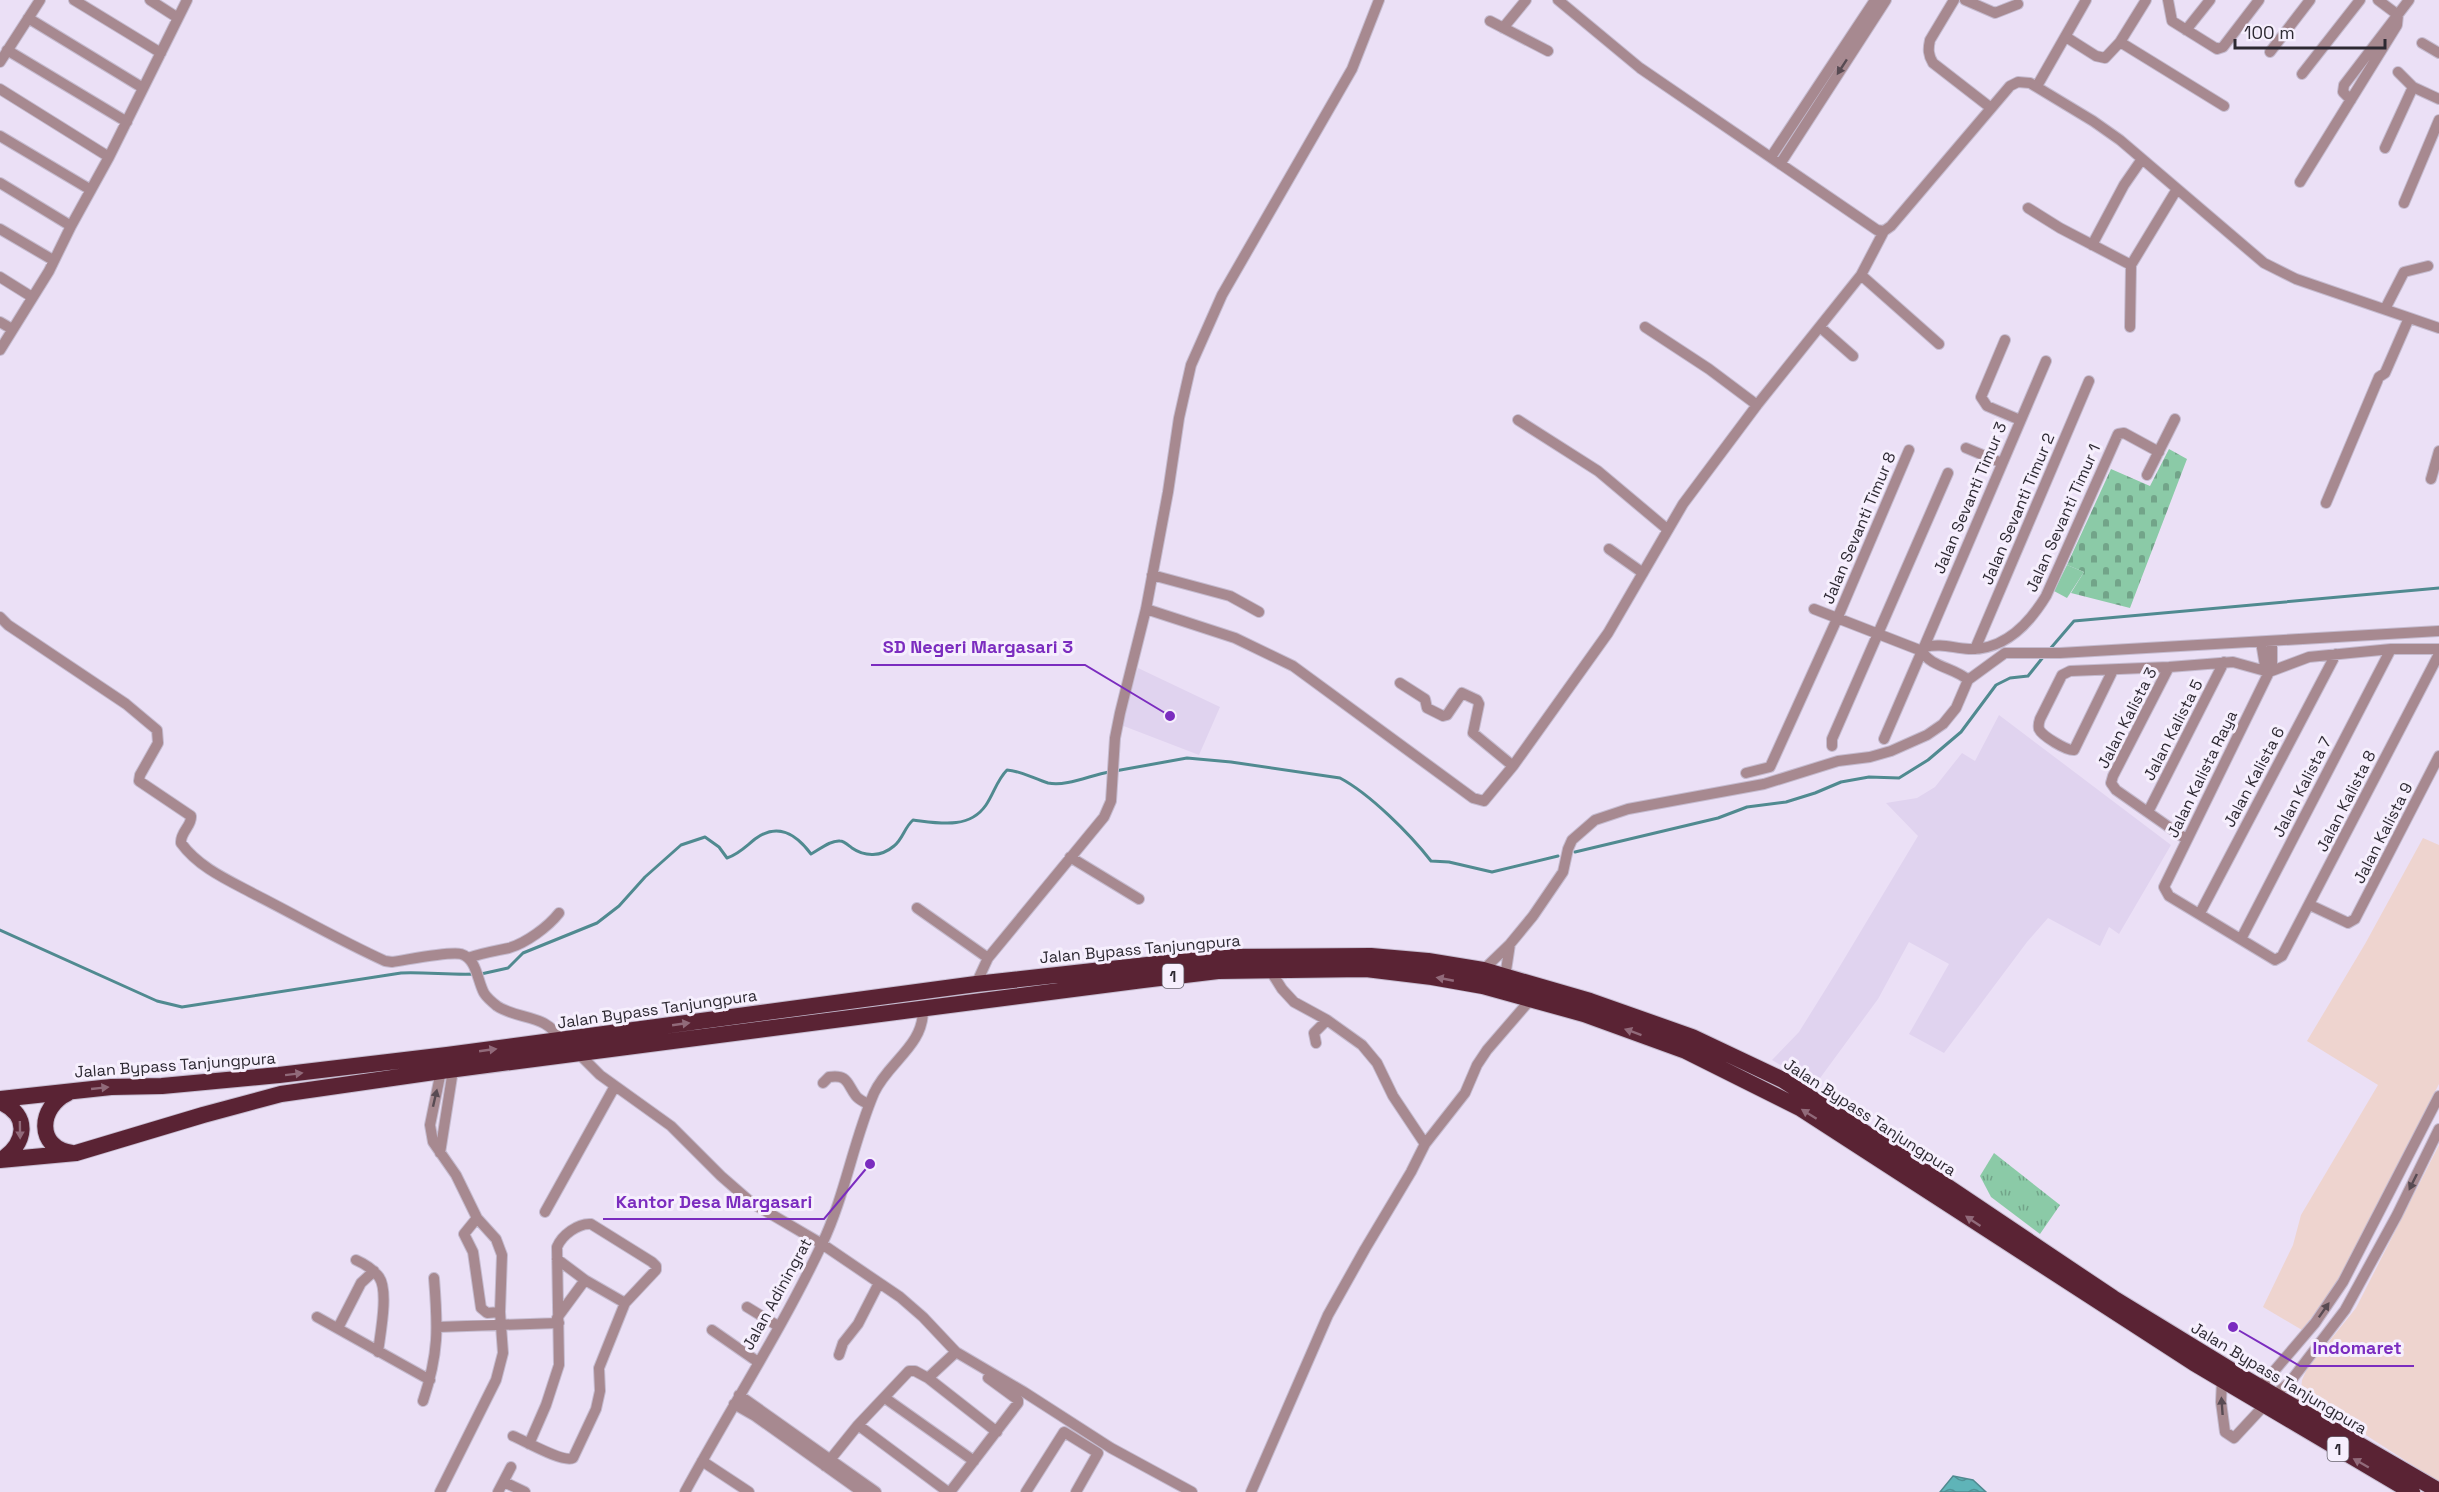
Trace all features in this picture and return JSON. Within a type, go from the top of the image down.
[{"type":"highway","name":"Jalan Bypass Tanjungpura","points":[[0,1100],[70,1091],[279,1075],[976,984],[1219,957],[1371,956],[1428,961],[1483,970],[1590,1001],[1692,1037],[1783,1080],[1915,1165],[2260,1396],[2412,1492]]},
{"type":"highway","name":"Jalan Bypass Tanjungpura","points":[[1,1160],[76,1153],[281,1094],[447,1070],[1218,970],[1377,970],[1473,984],[1531,999],[1584,1014],[1686,1051],[1800,1108],[2108,1309],[2222,1380],[2344,1437],[2439,1491]]},
{"type":"highway","points":[[70,1091],[49,1107],[45,1124],[47,1136],[54,1145],[64,1151],[76,1153]]},
{"type":"highway","points":[[0,1100],[14,1110],[22,1132],[17,1147],[1,1160]]},
{"type":"street","points":[[0,62],[40,0]]},
{"type":"street","points":[[74,0],[161,53]]},
{"type":"street","points":[[150,0],[178,18]]},
{"type":"street","points":[[0,350],[49,271],[127,122],[187,0]]},
{"type":"street","points":[[976,984],[988,958],[1104,817],[1111,801],[1120,712],[1146,609],[1179,418],[1191,365],[1222,295],[1352,69],[1378,0]]},
{"type":"street","points":[[1503,28],[1526,0]]},
{"type":"street","points":[[1558,0],[1640,68],[1877,230],[1884,231]]},
{"type":"street","points":[[1775,160],[1875,0]]},
{"type":"street","points":[[1775,160],[1886,0]]},
{"type":"street","points":[[1954,0],[1930,40],[1928,47],[1930,58],[1933,63],[1991,108]]},
{"type":"street","points":[[1965,0],[1995,13],[2018,4]]},
{"type":"street","points":[[2037,86],[2086,0]]},
{"type":"street","points":[[2066,37],[2103,59],[2120,42],[2146,0]]},
{"type":"street","points":[[2168,0],[2170,19],[2215,49],[2221,48],[2259,0]]},
{"type":"street","points":[[2186,30],[2210,0]]},
{"type":"street","points":[[2270,52],[2310,0]]},
{"type":"street","points":[[2302,74],[2360,0]]},
{"type":"street","points":[[2378,0],[2398,15]]},
{"type":"street","points":[[2300,182],[2351,100],[2344,94],[2342,87],[2409,0]]},
{"type":"street","points":[[28,18],[143,88]]},
{"type":"street","points":[[1490,21],[1548,51]]},
{"type":"street","points":[[2120,42],[2224,106]]},
{"type":"street","points":[[2422,44],[2439,53]]},
{"type":"street","points":[[7,50],[127,122]]},
{"type":"street","points":[[2398,72],[2413,87],[2439,99]]},
{"type":"street","points":[[1146,609],[1235,638],[1293,666],[1477,801],[1484,801],[1513,766],[1608,633],[1683,504],[1757,405],[1861,275],[1884,231],[2013,84],[2024,82],[2037,86],[2093,121],[2142,159],[2264,263],[2296,279],[2439,328]]},
{"type":"street","points":[[2385,148],[2413,87]]},
{"type":"street","points":[[0,89],[109,157]]},
{"type":"street","points":[[2404,203],[2439,120]]},
{"type":"street","points":[[0,136],[91,190]]},
{"type":"street","points":[[2092,245],[2124,185],[2142,159]]},
{"type":"street","points":[[0,183],[71,226]]},
{"type":"street","points":[[2130,327],[2131,265],[2177,189]]},
{"type":"street","points":[[2028,208],[2131,265]]},
{"type":"street","points":[[0,229],[53,260]]},
{"type":"street","points":[[2385,309],[2404,272],[2428,266]]},
{"type":"street","points":[[1861,275],[1939,345]]},
{"type":"street","points":[[0,277],[32,297]]},
{"type":"street","points":[[2326,503],[2379,377],[2385,373],[2409,318]]},
{"type":"street","points":[[0,322],[12,329]]},
{"type":"street","points":[[1645,327],[1709,369],[1757,405]]},
{"type":"street","points":[[1820,327],[1853,356]]},
{"type":"street","points":[[2005,340],[1981,397],[1987,406],[2020,420]]},
{"type":"street","name":"Jalan Sevanti Timur 3","points":[[1884,739],[2046,362]]},
{"type":"street","name":"Jalan Sevanti Timur 2","points":[[1975,649],[2089,381]]},
{"type":"street","points":[[2147,475],[2175,419]]},
{"type":"street","points":[[1518,420],[1598,471],[1667,529]]},
{"type":"street","name":"Jalan Sevanti Timur 1","points":[[1975,649],[2005,640],[2024,627],[2035,614],[2046,596],[2118,434],[2124,433],[2159,452]]},
{"type":"street","points":[[1966,448],[2002,463]]},
{"type":"street","name":"Jalan Sevanti Timur 8","points":[[1746,773],[1770,767],[1837,619],[1909,450]]},
{"type":"street","points":[[2431,479],[2439,451]]},
{"type":"street","points":[[1832,746],[1832,739],[1948,473]]},
{"type":"street","points":[[1609,549],[1643,573]]},
{"type":"street","points":[[1152,574],[1230,596],[1259,612]]},
{"type":"street","points":[[1814,609],[1923,649],[1938,644],[1975,649]]},
{"type":"street","points":[[0,616],[8,625],[126,704],[157,730],[158,743],[139,781],[190,816],[191,821],[181,836],[181,843],[218,876],[385,961],[392,962],[450,953],[470,960],[489,951],[512,947],[545,927],[559,913]]},
{"type":"street","points":[[1483,970],[1510,944],[1559,879],[1572,840],[1595,820],[1628,809],[1764,784],[1838,761],[1870,757],[1891,751],[1927,735],[1943,724],[1956,708],[1968,680],[2005,653],[2060,653],[2439,631]]},
{"type":"street","points":[[2266,642],[2265,666],[2269,672]]},
{"type":"street","points":[[1923,649],[1927,658],[1956,671],[1968,680]]},
{"type":"street","points":[[2113,670],[2076,748],[2072,751],[2067,750],[2041,732],[2038,726],[2040,719],[2064,673],[2224,662],[2240,663],[2269,672],[2309,657],[2391,649],[2439,649]]},
{"type":"street","name":"Jalan Kalista 7","points":[[2241,939],[2391,649]]},
{"type":"street","name":"Jalan Kalista 6","points":[[2200,914],[2336,654]]},
{"type":"street","name":"Jalan Kalista 8","points":[[2241,939],[2272,959],[2278,960],[2282,956],[2439,654]]},
{"type":"street","name":"Jalan Kalista 5","points":[[2148,812],[2224,662]]},
{"type":"street","name":"Jalan Kalista 3","points":[[2148,812],[2116,790],[2111,783],[2169,667]]},
{"type":"street","name":"Jalan Kalista Raya","points":[[2200,914],[2169,897],[2164,890],[2186,839],[2269,672]]},
{"type":"street","points":[[1400,683],[1426,700],[1427,708],[1443,716],[1447,715],[1462,693],[1477,700],[1479,704],[1473,733],[1513,766]]},
{"type":"street","name":"Jalan Kalista 9","points":[[2310,905],[2344,921],[2352,922],[2439,756]]},
{"type":"street","points":[[2148,812],[2186,839]]},
{"type":"street","points":[[1070,857],[1139,899]]},
{"type":"street","points":[[917,908],[988,958]]},
{"type":"street","points":[[2200,914],[2241,939]]},
{"type":"street","points":[[1505,977],[1510,944]]},
{"type":"street","points":[[470,960],[484,993],[502,1009],[550,1026],[559,1040]]},
{"type":"street","points":[[1270,970],[1294,1002],[1327,1020],[1362,1045],[1377,1063],[1393,1096],[1425,1144]]},
{"type":"street","points":[[1251,1492],[1328,1315],[1425,1144],[1465,1093],[1477,1065],[1487,1050],[1531,999]]},
{"type":"street","name":"Jalan Adiningrat","points":[[685,1492],[822,1244],[841,1199],[869,1105],[884,1078],[916,1041],[924,1021],[923,1009]]},
{"type":"street","points":[[1316,1042],[1314,1033],[1327,1020]]},
{"type":"street","points":[[578,1053],[600,1075],[671,1126],[728,1183],[752,1203],[822,1244],[879,1283],[922,1317],[955,1353],[1018,1400],[997,1432],[949,1492],[858,1425]]},
{"type":"street","points":[[440,1492],[496,1380],[503,1353],[500,1324],[502,1255],[496,1239],[477,1218],[456,1174],[441,1153],[447,1070]]},
{"type":"street","points":[[823,1083],[829,1077],[841,1078],[849,1082],[858,1098],[869,1105]]},
{"type":"street","points":[[545,1212],[615,1086]]},
{"type":"street","points":[[2222,1380],[2221,1402],[2230,1435],[2260,1396],[2274,1371],[2315,1323],[2343,1282],[2439,1096]]},
{"type":"street","points":[[2260,1396],[2290,1382],[2356,1293],[2438,1131],[2424,1126]]},
{"type":"street","points":[[477,1218],[464,1234],[473,1252],[481,1308],[487,1312],[500,1312]]},
{"type":"street","points":[[513,1436],[529,1444],[565,1460],[573,1458],[596,1409],[600,1391],[599,1368],[626,1303],[656,1270],[652,1262],[589,1224],[580,1225],[558,1243],[560,1349],[557,1376],[529,1444]]},
{"type":"street","points":[[557,1259],[585,1280],[626,1303]]},
{"type":"street","points":[[356,1260],[374,1271],[382,1284],[383,1311],[378,1352]]},
{"type":"street","points":[[338,1328],[362,1283],[374,1271]]},
{"type":"street","points":[[423,1401],[434,1362],[438,1327],[434,1278]]},
{"type":"street","points":[[558,1321],[585,1280]]},
{"type":"street","points":[[839,1355],[847,1336],[866,1311],[879,1283]]},
{"type":"street","points":[[747,1307],[778,1326]]},
{"type":"street","points":[[317,1317],[430,1380]]},
{"type":"street","points":[[438,1327],[558,1321]]},
{"type":"street","points":[[712,1330],[758,1362]]},
{"type":"street","points":[[927,1378],[955,1353]]},
{"type":"street","points":[[955,1353],[1024,1392],[1111,1448],[1192,1492]]},
{"type":"street","points":[[828,1463],[858,1425],[885,1398],[906,1372],[915,1371],[927,1378],[997,1432]]},
{"type":"street","points":[[2290,1382],[2296,1392],[2333,1423],[2344,1437]]},
{"type":"street","points":[[885,1398],[974,1461]]},
{"type":"street","points":[[736,1400],[755,1416],[876,1492]]},
{"type":"street","points":[[1026,1492],[1064,1432],[1098,1453],[1076,1492]]},
{"type":"street","points":[[702,1461],[749,1492]]},
{"type":"street","points":[[828,1463],[862,1492]]},
{"type":"street","points":[[498,1492],[511,1467]]},
{"type":"street","points":[[504,1482],[525,1492]]},
{"type":"shaded area","points":[[1138,668],[1220,707],[1199,755],[1121,725]]},
{"type":"shaded area","points":[[1999,715],[2171,845],[2119,934],[2109,927],[2100,946],[2048,918],[2027,942],[1944,1053],[1909,1034],[1949,964],[1909,942],[1878,999],[1815,1085],[1772,1060],[1799,1032],[1918,836],[1886,803],[1917,798],[1935,787],[1962,753],[1975,761]]},
{"type":"shaded area","points":[[2423,838],[2439,845],[2439,1084],[2335,1286],[2302,1330],[2263,1307],[2293,1245],[2301,1215],[2378,1085],[2307,1041],[2365,944]]},
{"type":"shaded area","points":[[2439,1145],[2439,1482],[2308,1398],[2301,1390],[2307,1369],[2356,1308]]},
{"type":"green space","points":[[2169,449],[2187,459],[2130,608],[2071,593],[2084,572],[2067,565],[2111,469],[2150,486]]},
{"type":"green space","points":[[2067,565],[2084,572],[2067,598],[2054,591]]},
{"type":"green space","points":[[1994,1153],[2060,1205],[2040,1234],[1991,1197],[1980,1176]]},
{"type":"water","points":[[1953,1476],[1973,1480],[1986,1492],[1940,1492]]},
{"type":"waterway","points":[[2050,649],[2074,621],[2439,588]]},
{"type":"waterway","points":[[1575,852],[1718,818],[1747,807],[1786,802],[1841,782],[1869,777],[1899,778],[1928,760],[1961,732],[1996,685],[2010,678],[2028,676],[2044,656]]},
{"type":"waterway","points":[[1115,771],[1187,758],[1340,778],[1389,815],[1431,861],[1449,862],[1492,872],[1558,856]]},
{"type":"waterway","points":[[481,974],[508,968],[523,953],[597,923],[619,906],[645,877],[681,845],[705,837],[719,847],[727,858],[771,831],[793,836],[811,854],[840,841],[862,853],[873,855],[889,850],[902,837],[913,820],[962,822],[979,813],[1007,770],[1055,784],[1109,772]]},
{"type":"waterway","points":[[0,930],[157,1001],[182,1007],[401,973],[475,974]]},
{"type":"place","name":"SD Negeri Margasari 3","points":[[1170,716]]},
{"type":"place","name":"Kantor Desa Margasari","points":[[870,1164]]},
{"type":"place","name":"Indomaret","points":[[2233,1327]]}]
